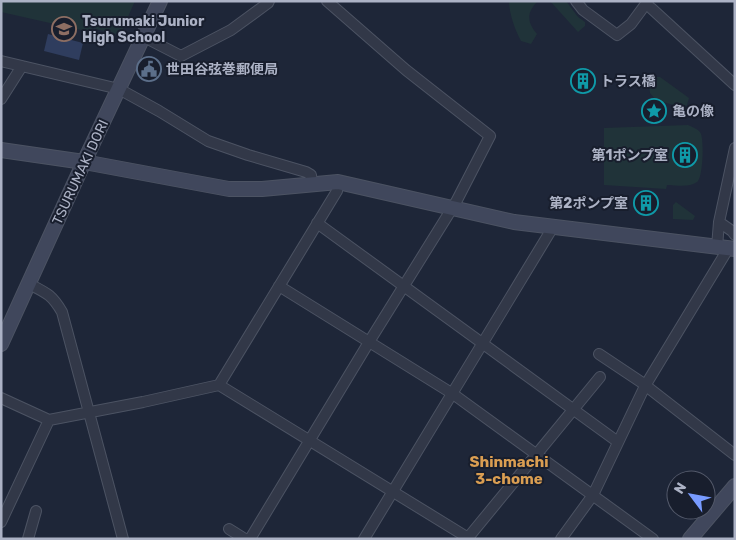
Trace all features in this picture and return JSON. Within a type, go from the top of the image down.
[{"type":"street","name":"TSURUMAKI DORI","points":[[1,344],[160,1]]},
{"type":"street","points":[[144,37],[182,56],[231,30],[269,1]]},
{"type":"street","points":[[250,539],[368,342],[456,202],[490,136],[406,70],[327,1]]},
{"type":"street","points":[[576,1],[583,10],[617,35],[631,24],[650,4],[735,85]]},
{"type":"street","points":[[1,61],[119,89],[208,140],[248,155],[306,172],[311,175],[312,185]]},
{"type":"street","points":[[1,99],[22,66]]},
{"type":"street","points":[[561,539],[592,495],[645,386],[727,248],[719,222],[735,148]]},
{"type":"street","points":[[1,150],[84,162],[229,189],[338,182],[514,222],[727,248]]},
{"type":"street","points":[[219,385],[337,191],[338,182]]},
{"type":"street","points":[[719,222],[735,235]]},
{"type":"street","points":[[317,223],[618,442]]},
{"type":"street","points":[[364,539],[484,344],[553,227]]},
{"type":"street","points":[[29,284],[50,295],[62,312],[123,539]]},
{"type":"street","points":[[279,286],[453,394],[653,539]]},
{"type":"street","points":[[599,354],[645,386],[735,455]]},
{"type":"street","points":[[1,398],[49,420],[219,385],[468,538],[600,377]]},
{"type":"street","points":[[1,522],[49,420]]},
{"type":"street","points":[[690,539],[735,486]]},
{"type":"street","points":[[28,539],[36,511]]},
{"type":"street","points":[[228,529],[245,539]]},
{"type":"shaded area","points":[[1,1],[135,1],[120,35],[92,28],[90,32],[1,12]]},
{"type":"shaded area","points":[[509,1],[538,1],[531,10],[529,18],[537,34],[531,44],[521,41],[510,11]]},
{"type":"shaded area","points":[[550,1],[566,1],[578,17],[585,22],[585,26],[578,32]]},
{"type":"shaded area","points":[[656,77],[660,77],[689,98],[684,108],[656,100],[650,93],[649,84]]},
{"type":"shaded area","points":[[688,125],[699,131],[702,138],[702,167],[697,182],[686,186],[667,185],[666,189],[604,185],[604,128]]},
{"type":"shaded area","points":[[676,202],[695,216],[693,220],[673,219],[673,205]]},
{"type":"water","points":[[48,34],[83,43],[79,60],[44,51]]},
{"type":"place","name":"Tsurumaki Junior High School","points":[[64,29]]},
{"type":"place","name":"世田谷弦巻郵便局","points":[[149,69]]},
{"type":"place","name":"トラス橋","points":[[583,81]]},
{"type":"place","name":"亀の像","points":[[654,111]]},
{"type":"place","name":"第1ポンプ室","points":[[685,155]]},
{"type":"place","name":"第2ポンプ室","points":[[646,203]]},
{"type":"district","name":"Shinmachi 3-chome","points":[[509,470]]}]
